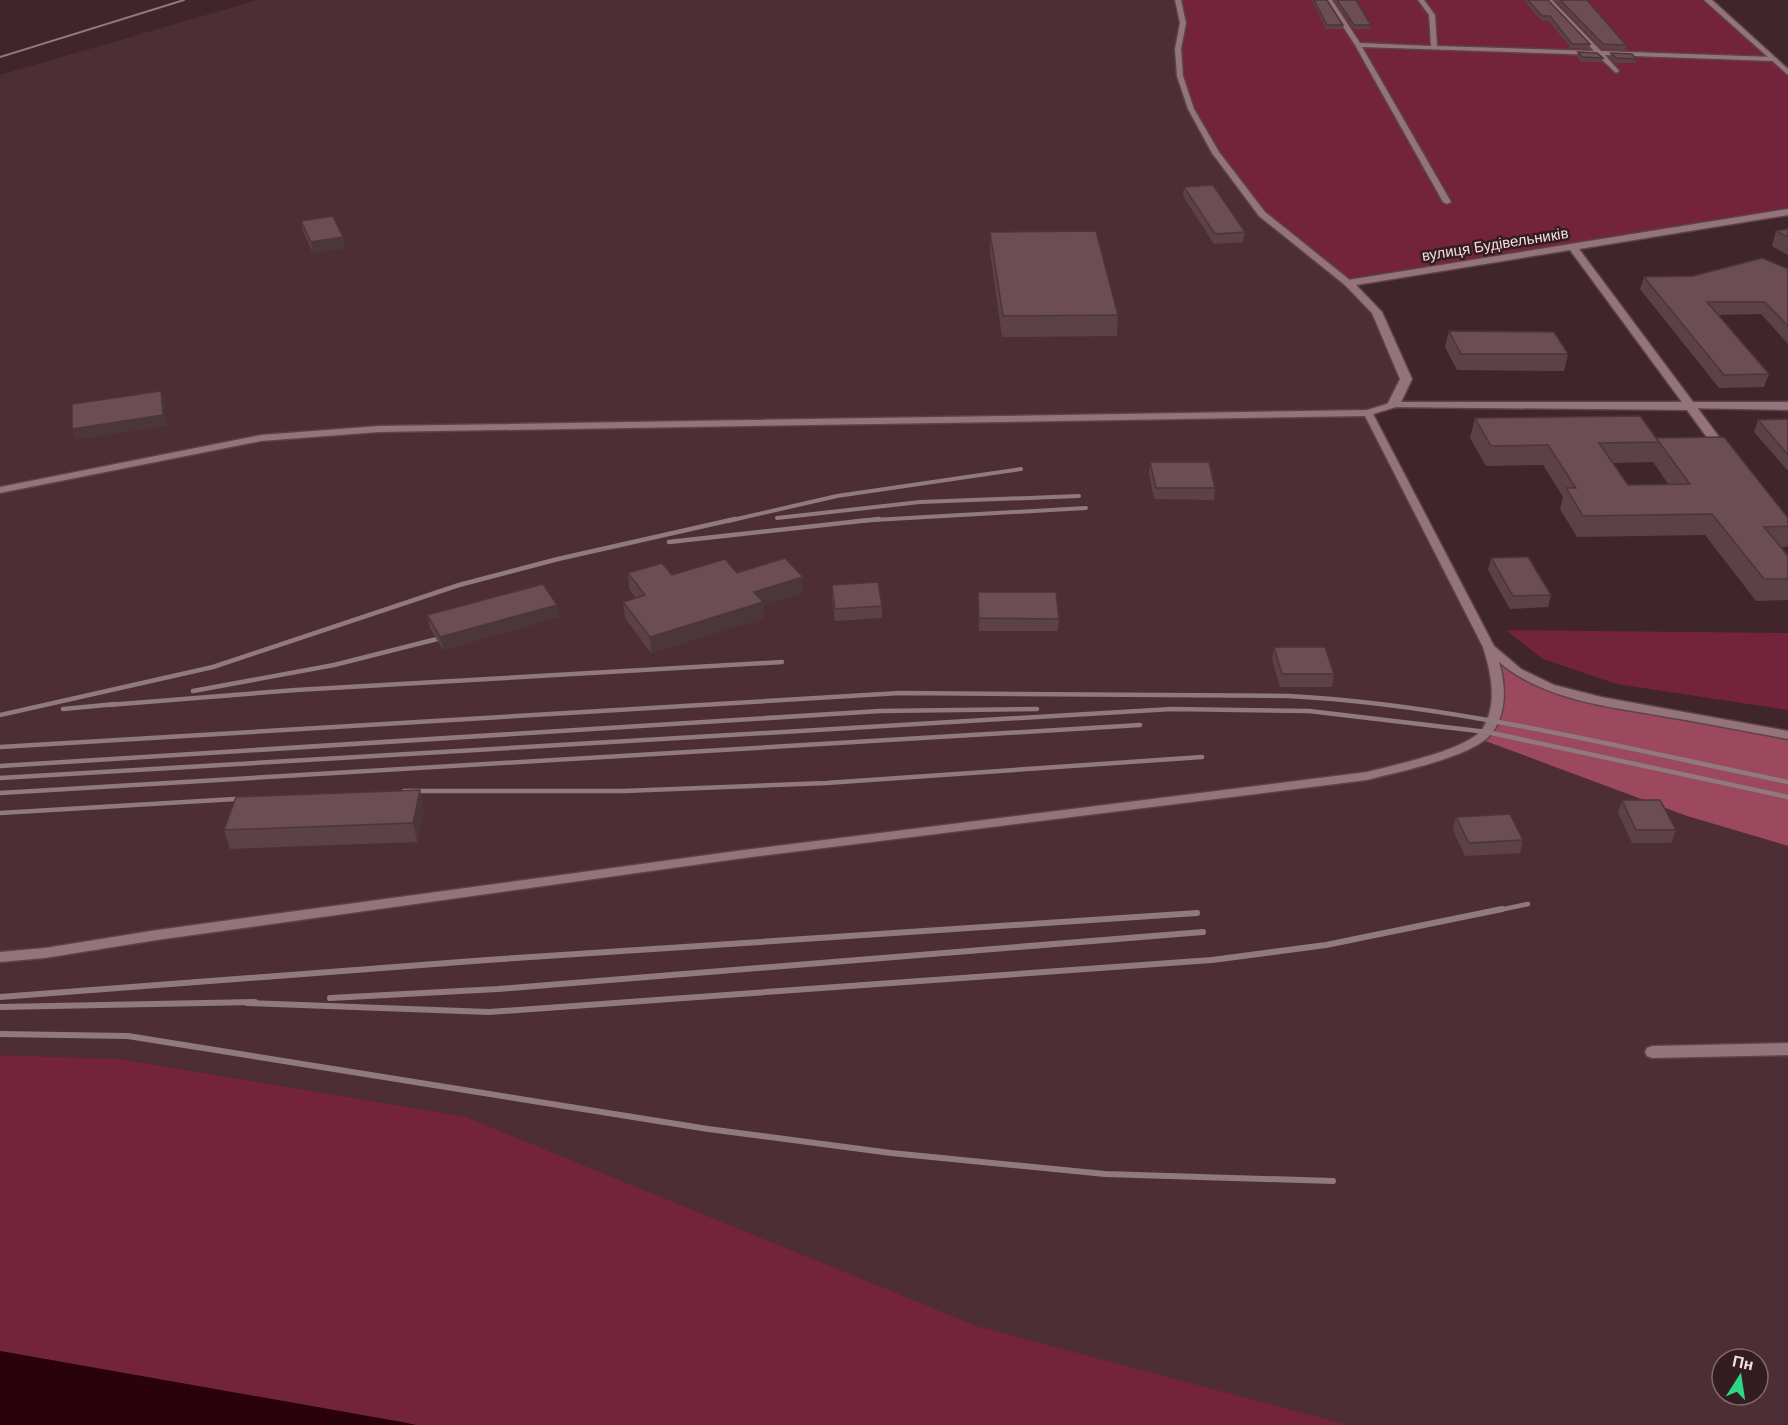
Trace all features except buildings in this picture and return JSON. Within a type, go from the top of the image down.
[{"type":"street","points":[[1708,0],[1788,73]]},
{"type":"street","name":"вулиця Будівельників","points":[[1348,283],[1788,212]]},
{"type":"street","points":[[1573,247],[1731,461]]},
{"type":"street","points":[[1348,283],[1377,312],[1406,379],[1393,405],[1788,406]]},
{"type":"lane","points":[[1179,0],[1184,23],[1178,49],[1180,76],[1191,110],[1216,153],[1262,214],[1348,283]]},
{"type":"lane","points":[[1329,0],[1358,45],[1447,202]]},
{"type":"lane","points":[[1421,0],[1432,15],[1434,47]]},
{"type":"lane","points":[[1549,0],[1616,71]]},
{"type":"lane","points":[[1358,45],[1773,59]]},
{"type":"lane","points":[[0,490],[261,438],[379,429],[1368,413],[1393,405]]},
{"type":"lane","points":[[0,957],[45,953],[744,854],[1366,776],[1432,759],[1480,739],[1487,732],[1496,709],[1499,677],[1489,647],[1368,413]]},
{"type":"lane","points":[[1489,647],[1517,672],[1550,688],[1601,701],[1788,735]]},
{"type":"lane","points":[[1652,1052],[1788,1049]]},
{"type":"shaded area","points":[[258,0],[1178,0],[1348,283],[1377,312],[1406,379],[1393,405],[1368,413],[1489,647],[1687,816],[1788,846],[1788,1425],[1349,1425],[977,1326],[466,1117],[120,1059],[0,1055],[0,75]]},
{"type":"shaded area","points":[[1178,0],[1704,0],[1788,73],[1788,212],[1348,283],[1262,214],[1216,153],[1191,109],[1180,76],[1178,49],[1183,23]]},
{"type":"shaded area","points":[[1506,630],[1788,633],[1788,710],[1617,684],[1543,659]]},
{"type":"shaded area","points":[[1489,647],[1517,671],[1550,688],[1788,735],[1788,846],[1687,816],[1480,739],[1496,709]]},
{"type":"shaded area","points":[[0,1055],[120,1059],[466,1117],[977,1326],[1349,1425],[416,1425],[0,1351]]},
{"type":"shaded area","points":[[0,1351],[402,1422],[416,1425],[0,1425]]},
{"type":"railway","points":[[0,57],[184,0]]},
{"type":"railway","points":[[728,521],[837,496],[1021,469]]},
{"type":"railway","points":[[777,518],[920,502],[1079,496]]},
{"type":"railway","points":[[866,520],[1086,508]]},
{"type":"railway","points":[[0,715],[213,667],[459,585],[558,559],[735,519]]},
{"type":"railway","points":[[866,520],[879,519]]},
{"type":"railway","points":[[669,542],[866,520]]},
{"type":"railway","points":[[856,521],[866,520]]},
{"type":"railway","points":[[193,691],[334,665],[437,639]]},
{"type":"railway","points":[[108,705],[296,690],[782,662]]},
{"type":"railway","points":[[0,747],[900,693],[1289,696],[1415,708],[1477,718],[1788,782]]},
{"type":"railway","points":[[63,709],[116,704]]},
{"type":"railway","points":[[0,766],[880,711],[1037,709]]},
{"type":"railway","points":[[0,778],[1172,709],[1309,711],[1487,732],[1788,797]]},
{"type":"railway","points":[[0,793],[1140,725]]},
{"type":"railway","points":[[404,791],[624,791],[826,783],[1202,757]]},
{"type":"railway","points":[[0,813],[252,798]]},
{"type":"railway","points":[[1495,911],[1528,904]]},
{"type":"railway","points":[[247,1003],[489,1012],[1212,960],[1326,945],[1502,909]]},
{"type":"railway","points":[[0,997],[487,960],[1197,913]]},
{"type":"railway","points":[[330,998],[498,989],[1203,932]]},
{"type":"railway","points":[[0,1007],[255,1002]]},
{"type":"railway","points":[[0,1034],[128,1036],[708,1129],[891,1153],[1105,1174],[1333,1181]]}]
